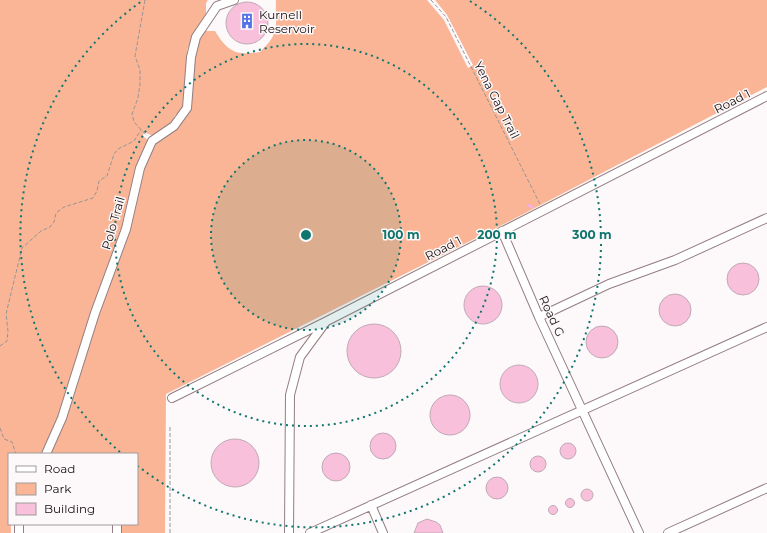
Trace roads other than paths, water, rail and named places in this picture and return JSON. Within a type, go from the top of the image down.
[{"type":"street","name":"Polo Trail","points":[[46,453],[62,418],[95,313],[126,228],[140,168],[152,141],[174,126],[187,108],[191,57],[196,37],[217,6],[234,0]]},
{"type":"street","name":"Road 1","points":[[172,398],[325,322],[543,209],[767,96]]},
{"type":"street","points":[[539,317],[609,284],[675,260],[767,218]]},
{"type":"street","name":"Road G","points":[[502,231],[539,317],[639,533]]},
{"type":"street","points":[[289,533],[290,395],[300,357],[325,322]]},
{"type":"street","points":[[310,533],[767,327]]},
{"type":"street","points":[[668,533],[767,488]]},
{"type":"street","points":[[371,505],[383,533]]},
{"type":"waterway","points":[[528,205],[532,207]]},
{"type":"place","name":"Kurnell Reservoir","points":[[247,21]]}]
